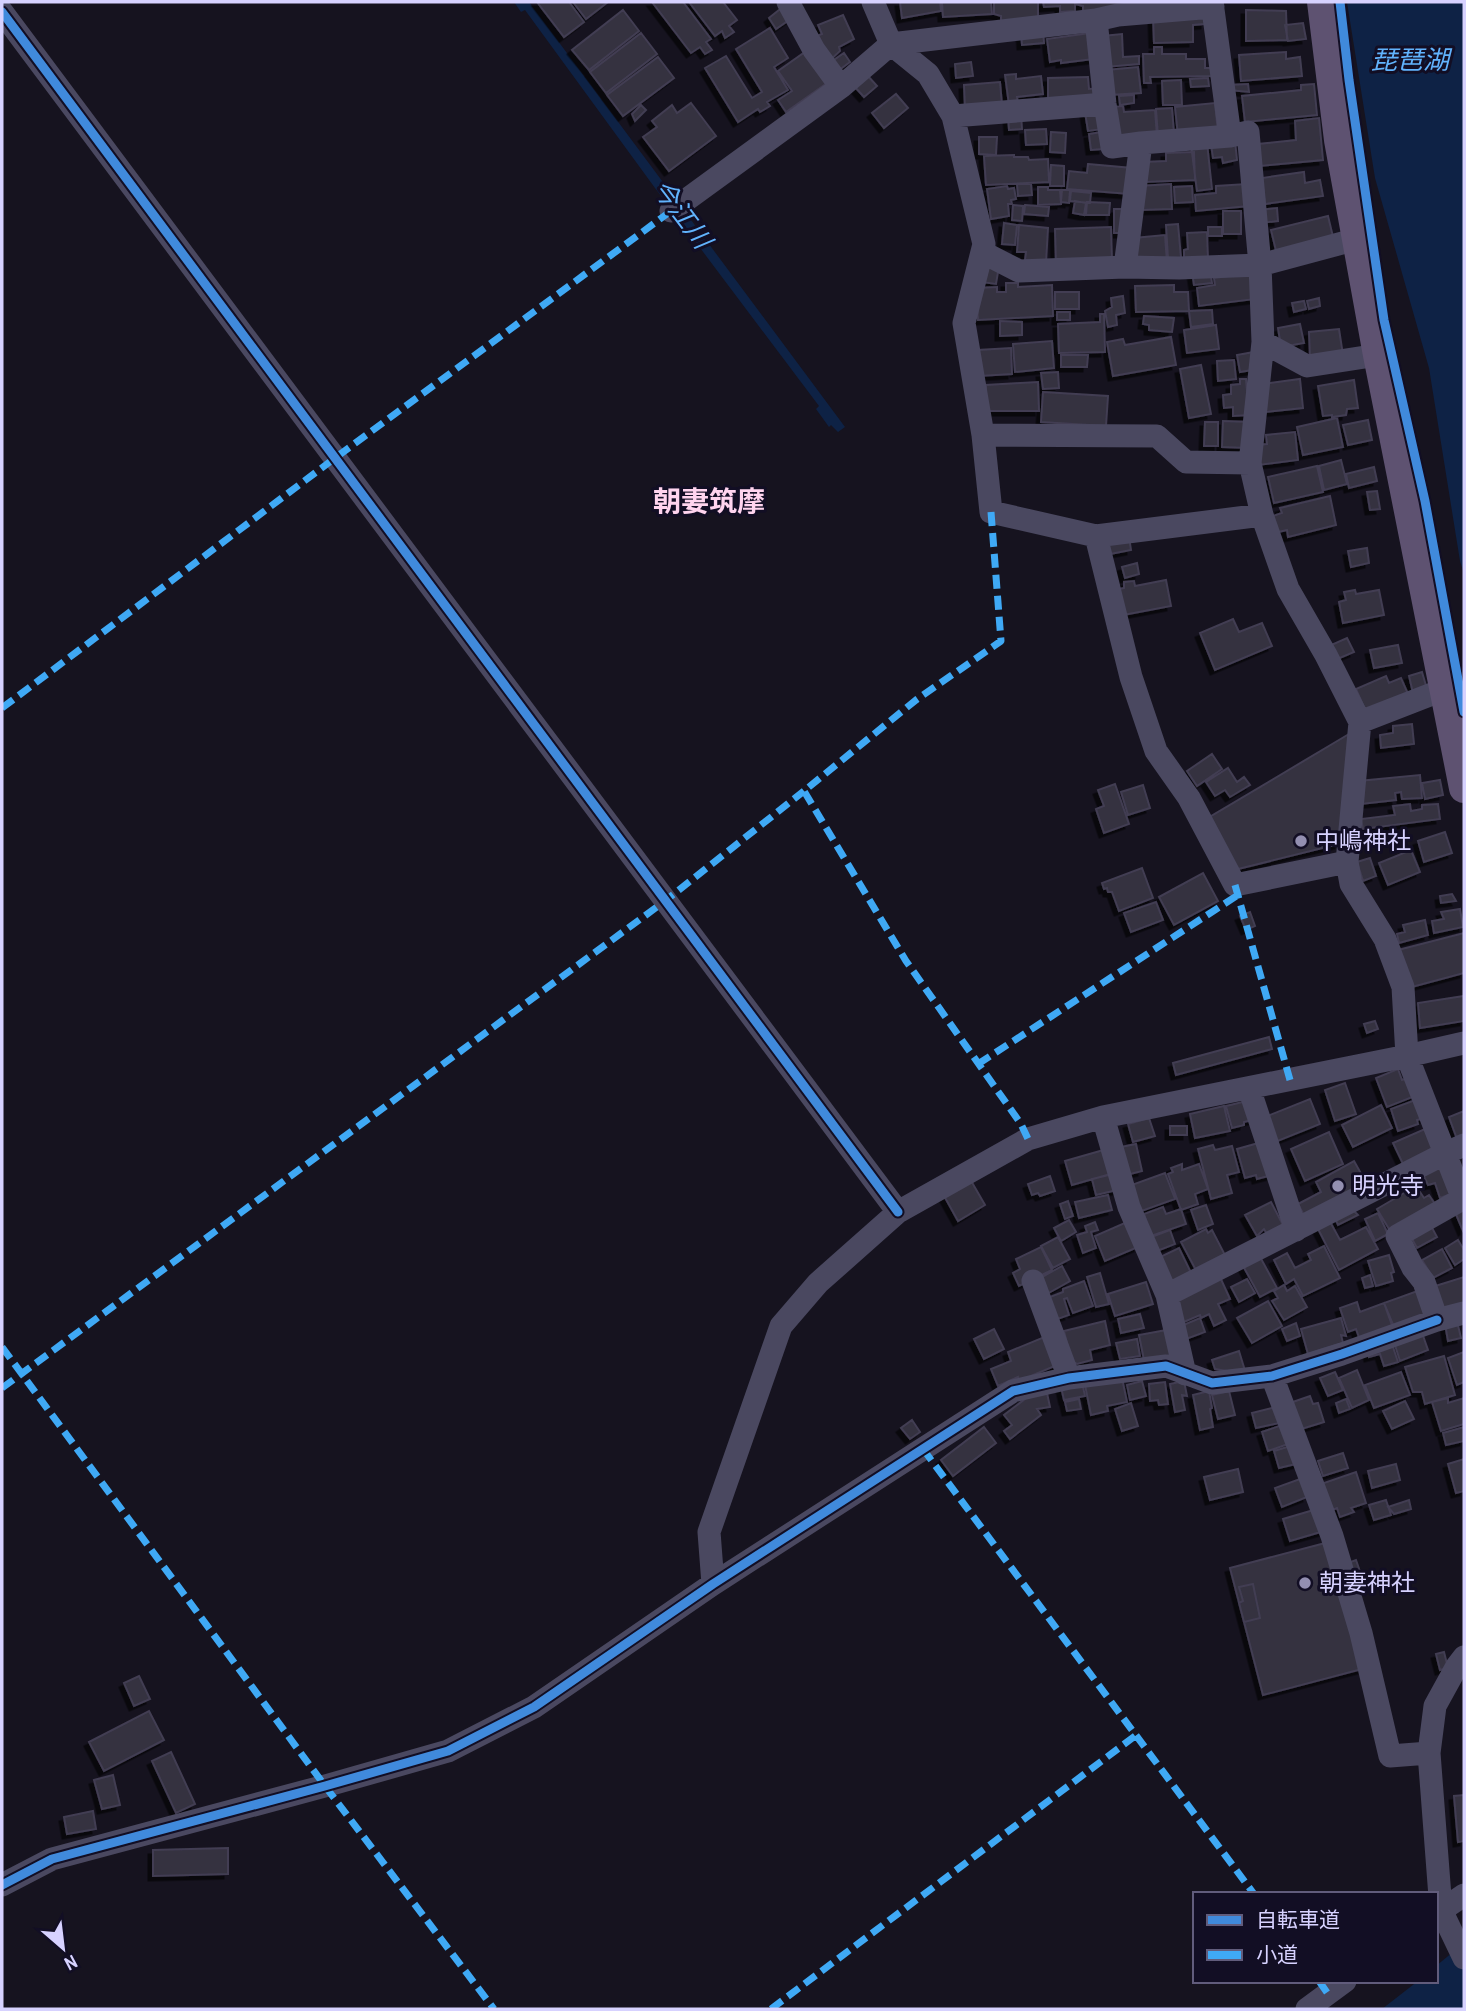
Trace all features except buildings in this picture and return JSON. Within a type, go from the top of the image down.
[{"type":"main road","points":[[1322,2],[1339,140],[1378,355],[1464,788]]},
{"type":"street","points":[[18,2],[2,13],[898,1212]]},
{"type":"street","points":[[788,2],[814,50],[841,87]]},
{"type":"street","points":[[873,2],[891,44],[928,74],[953,116],[984,244],[964,323],[983,435],[991,512],[1096,536],[1262,515]]},
{"type":"street","points":[[676,208],[841,87],[891,44],[1212,4],[1230,136]]},
{"type":"street","points":[[1096,20],[1112,147],[1248,132],[1260,265],[1263,342],[1250,463],[1262,515],[1288,589],[1360,722],[1346,862],[1351,884],[1385,939],[1403,986],[1407,1056],[1454,1149],[1461,1194],[1457,1202],[1397,1236],[1413,1268],[1424,1282],[1437,1320]]},
{"type":"street","points":[[953,116],[1105,104]]},
{"type":"street","points":[[1125,267],[1141,143]]},
{"type":"street","points":[[982,252],[1019,271],[1180,268],[1260,265],[1357,239]]},
{"type":"street","points":[[1263,342],[1307,366],[1378,355]]},
{"type":"street","points":[[983,435],[1157,436],[1186,463],[1250,463]]},
{"type":"street","points":[[1096,536],[1131,677],[1156,751],[1189,798],[1235,885],[1346,862]]},
{"type":"street","points":[[1360,722],[1445,689]]},
{"type":"street","points":[[713,1584],[709,1532],[781,1326],[818,1283],[898,1212],[1028,1139],[1104,1117],[1464,1043]]},
{"type":"street","points":[[1249,1088],[1296,1230]]},
{"type":"street","points":[[1104,1117],[1129,1208],[1167,1295],[1185,1374]]},
{"type":"street","points":[[1167,1295],[1454,1149]]},
{"type":"street","points":[[1033,1281],[1069,1378]]},
{"type":"street","points":[[2,1885],[52,1859],[449,1751],[534,1707],[713,1584],[1013,1391],[1069,1378],[1166,1366],[1212,1383],[1272,1376],[1464,1313]]},
{"type":"street","points":[[1272,1376],[1332,1536],[1364,1645],[1390,1756],[1429,1753]]},
{"type":"street","points":[[1464,1657],[1435,1706],[1429,1753],[1442,1916],[1464,1958]]},
{"type":"street","points":[[1442,1916],[1464,1895]]},
{"type":"street","points":[[1307,2009],[1342,1983]]},
{"type":"water","name":"今江川","points":[[514,2],[529,2],[845,427],[838,432],[831,425],[829,427],[816,409],[819,406],[525,10],[521,12]]},
{"type":"water","name":"琵琶湖","points":[[1347,2],[1464,2],[1464,574],[1429,368],[1375,178]]},
{"type":"water","points":[[1464,1943],[1464,2009],[1382,2009],[1415,1983],[1438,1983],[1438,1964]]},
{"type":"marked path","points":[[2,708],[671,211]]},
{"type":"marked path","points":[[991,512],[1001,641],[916,700],[804,791],[906,961],[1021,1124],[1028,1139]]},
{"type":"marked path","points":[[2,1388],[665,901],[804,791]]},
{"type":"marked path","points":[[1235,885],[1290,1080]]},
{"type":"marked path","points":[[978,1064],[1238,895]]},
{"type":"marked path","points":[[2,1347],[325,1786],[494,2009]]},
{"type":"marked path","points":[[923,1449],[1253,1892]]},
{"type":"marked path","points":[[771,2009],[1135,1736]]},
{"type":"marked path","points":[[1320,1983],[1328,1994]]},
{"type":"cycle path","points":[[1340,2],[1384,320],[1425,501],[1464,712]]},
{"type":"cycle path","points":[[2,12],[898,1212]]},
{"type":"cycle path","points":[[2,1885],[52,1859],[448,1751],[534,1707],[713,1584],[1013,1391],[1069,1378],[1166,1366],[1212,1383],[1272,1376],[1437,1320]]},
{"type":"place","name":"中嶋神社","points":[[1301,841]]},
{"type":"place","name":"明光寺","points":[[1338,1186]]},
{"type":"place","name":"朝妻神社","points":[[1305,1583]]},
{"type":"district","name":"朝妻筑摩","points":[[709,501]]}]
